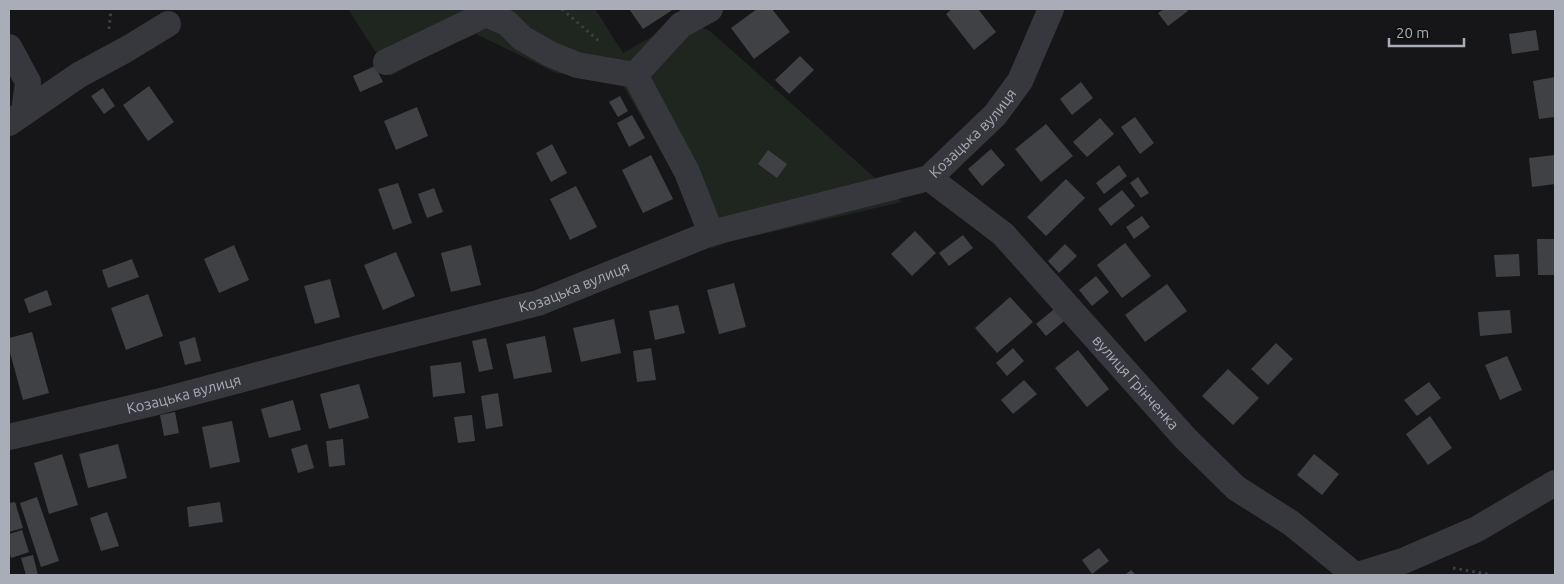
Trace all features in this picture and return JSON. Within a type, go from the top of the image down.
[{"type":"street","points":[[635,75],[681,25],[710,9]]},
{"type":"street","name":"Козацька вулиця","points":[[9,437],[157,402],[362,346],[538,303],[711,233],[929,178],[995,115],[1020,81],[1051,9]]},
{"type":"street","points":[[386,62],[486,14],[507,23],[522,38],[550,54],[577,64],[635,75]]},
{"type":"street","points":[[16,118],[79,75],[168,24]]},
{"type":"street","points":[[9,47],[28,82],[16,118]]},
{"type":"street","points":[[635,75],[687,172],[711,233]]},
{"type":"street","name":"вулиця Грінченка","points":[[929,178],[1003,234],[1185,438],[1236,488],[1291,523],[1357,575],[1403,561],[1477,529],[1555,483]]},
{"type":"shaded area","points":[[348,9],[595,9],[623,53],[683,19],[710,31],[902,202],[728,242],[711,249],[694,208],[621,82],[556,73],[476,34],[429,54],[391,76]]},
{"type":"building","points":[[629,9],[674,9],[643,29]]},
{"type":"building","points":[[757,9],[772,9],[790,32],[754,59],[731,28]]},
{"type":"building","points":[[952,9],[978,9],[996,32],[974,50],[946,14]]},
{"type":"building","points":[[1164,9],[1186,9],[1188,11],[1168,26],[1158,13]]},
{"type":"building","points":[[1536,30],[1539,50],[1512,54],[1509,34]]},
{"type":"building","points":[[800,56],[814,70],[789,94],[775,80]]},
{"type":"building","points":[[375,66],[383,82],[360,92],[353,76]]},
{"type":"building","points":[[1555,77],[1555,117],[1539,119],[1533,81]]},
{"type":"building","points":[[1081,82],[1093,98],[1072,115],[1060,99]]},
{"type":"building","points":[[149,86],[174,122],[148,141],[123,105]]},
{"type":"building","points":[[103,88],[115,106],[104,114],[91,96]]},
{"type":"building","points":[[620,96],[628,111],[618,117],[609,102]]},
{"type":"building","points":[[417,107],[428,136],[396,150],[384,121]]},
{"type":"building","points":[[632,115],[645,138],[629,147],[617,123]]},
{"type":"building","points":[[1135,117],[1154,143],[1140,154],[1121,127]]},
{"type":"building","points":[[1100,118],[1114,134],[1087,157],[1073,142]]},
{"type":"building","points":[[1046,124],[1073,156],[1041,182],[1015,149]]},
{"type":"building","points":[[552,144],[567,173],[551,182],[536,153]]},
{"type":"building","points":[[991,149],[1005,165],[982,186],[968,169]]},
{"type":"building","points":[[768,150],[787,164],[777,178],[758,164]]},
{"type":"building","points":[[651,155],[673,199],[643,213],[622,170]]},
{"type":"building","points":[[1555,155],[1555,184],[1532,187],[1529,158]]},
{"type":"building","points":[[1119,165],[1127,176],[1104,194],[1096,183]]},
{"type":"building","points":[[1138,177],[1149,193],[1141,198],[1130,183]]},
{"type":"building","points":[[1066,179],[1085,198],[1046,236],[1027,217]]},
{"type":"building","points":[[398,183],[412,223],[393,230],[378,189]]},
{"type":"building","points":[[576,186],[597,227],[570,240],[550,199]]},
{"type":"building","points":[[434,188],[443,212],[427,218],[418,194]]},
{"type":"building","points":[[1122,190],[1135,206],[1111,226],[1098,209]]},
{"type":"building","points":[[1142,216],[1150,227],[1134,239],[1126,227]]},
{"type":"building","points":[[915,231],[936,253],[912,276],[891,254]]},
{"type":"building","points":[[963,235],[973,248],[949,266],[939,253]]},
{"type":"building","points":[[1537,239],[1555,239],[1555,275],[1538,275]]},
{"type":"building","points":[[1125,243],[1151,276],[1122,298],[1097,265]]},
{"type":"building","points":[[1065,244],[1077,256],[1059,273],[1048,261]]},
{"type":"building","points":[[234,245],[249,280],[219,293],[204,259]]},
{"type":"building","points":[[471,245],[481,285],[451,292],[441,253]]},
{"type":"building","points":[[396,252],[415,296],[383,310],[364,265]]},
{"type":"building","points":[[1519,254],[1520,276],[1496,277],[1494,255]]},
{"type":"building","points":[[132,259],[139,277],[108,288],[102,270]]},
{"type":"building","points":[[1096,276],[1109,292],[1092,306],[1079,290]]},
{"type":"building","points":[[330,279],[340,317],[315,324],[304,286]]},
{"type":"building","points":[[734,283],[746,327],[719,334],[707,290]]},
{"type":"building","points":[[1167,284],[1187,311],[1145,342],[1125,315]]},
{"type":"building","points":[[47,290],[52,305],[29,313],[24,299]]},
{"type":"building","points":[[148,294],[163,336],[126,350],[111,308]]},
{"type":"building","points":[[1010,297],[1033,322],[997,353],[975,328]]},
{"type":"building","points":[[678,305],[685,333],[655,340],[649,311]]},
{"type":"building","points":[[1058,306],[1068,318],[1046,336],[1036,324]]},
{"type":"building","points":[[1510,310],[1512,333],[1480,336],[1478,312]]},
{"type":"building","points":[[614,319],[621,353],[581,362],[573,328]]},
{"type":"building","points":[[32,332],[49,393],[23,400],[9,349],[9,338]]},
{"type":"building","points":[[545,336],[552,372],[514,379],[506,344]]},
{"type":"building","points":[[195,337],[201,361],[185,365],[179,342]]},
{"type":"building","points":[[486,338],[493,369],[479,372],[472,341]]},
{"type":"building","points":[[1276,343],[1293,359],[1268,385],[1251,369]]},
{"type":"building","points":[[651,348],[656,380],[637,382],[633,351]]},
{"type":"building","points":[[1013,348],[1024,361],[1007,376],[996,363]]},
{"type":"building","points":[[1078,350],[1109,389],[1087,407],[1055,368]]},
{"type":"building","points":[[1507,356],[1522,390],[1500,400],[1485,365]]},
{"type":"building","points":[[461,362],[465,393],[433,397],[430,366]]},
{"type":"building","points":[[1228,369],[1259,398],[1233,425],[1202,396]]},
{"type":"building","points":[[1024,380],[1037,394],[1013,414],[1001,400]]},
{"type":"building","points":[[1429,382],[1441,398],[1417,416],[1404,400]]},
{"type":"building","points":[[359,384],[369,418],[329,429],[320,394]]},
{"type":"building","points":[[498,393],[503,426],[486,429],[481,396]]},
{"type":"building","points":[[293,400],[301,430],[269,438],[261,409]]},
{"type":"building","points":[[175,412],[179,433],[164,436],[160,415]]},
{"type":"building","points":[[472,415],[475,441],[458,443],[454,417]]},
{"type":"building","points":[[1430,416],[1452,448],[1428,465],[1406,434]]},
{"type":"building","points":[[232,421],[240,462],[210,468],[202,427]]},
{"type":"building","points":[[343,439],[345,465],[329,467],[326,441]]},
{"type":"building","points":[[118,444],[127,478],[88,488],[79,454]]},
{"type":"building","points":[[307,444],[314,468],[298,473],[291,449]]},
{"type":"building","points":[[62,454],[78,505],[49,514],[34,463]]},
{"type":"building","points":[[1314,454],[1339,474],[1322,495],[1297,475]]},
{"type":"building","points":[[37,497],[59,561],[41,567],[20,503]]},
{"type":"building","points":[[15,502],[23,528],[9,532],[9,503]]},
{"type":"building","points":[[220,502],[223,522],[189,527],[187,507]]},
{"type":"building","points":[[107,512],[119,546],[101,551],[90,518]]},
{"type":"building","points":[[22,530],[29,552],[11,558],[9,534]]},
{"type":"building","points":[[1099,548],[1109,561],[1092,574],[1082,560]]},
{"type":"building","points":[[33,555],[38,575],[26,575],[21,558]]},
{"type":"building","points":[[1131,570],[1136,575],[1125,575]]}]
